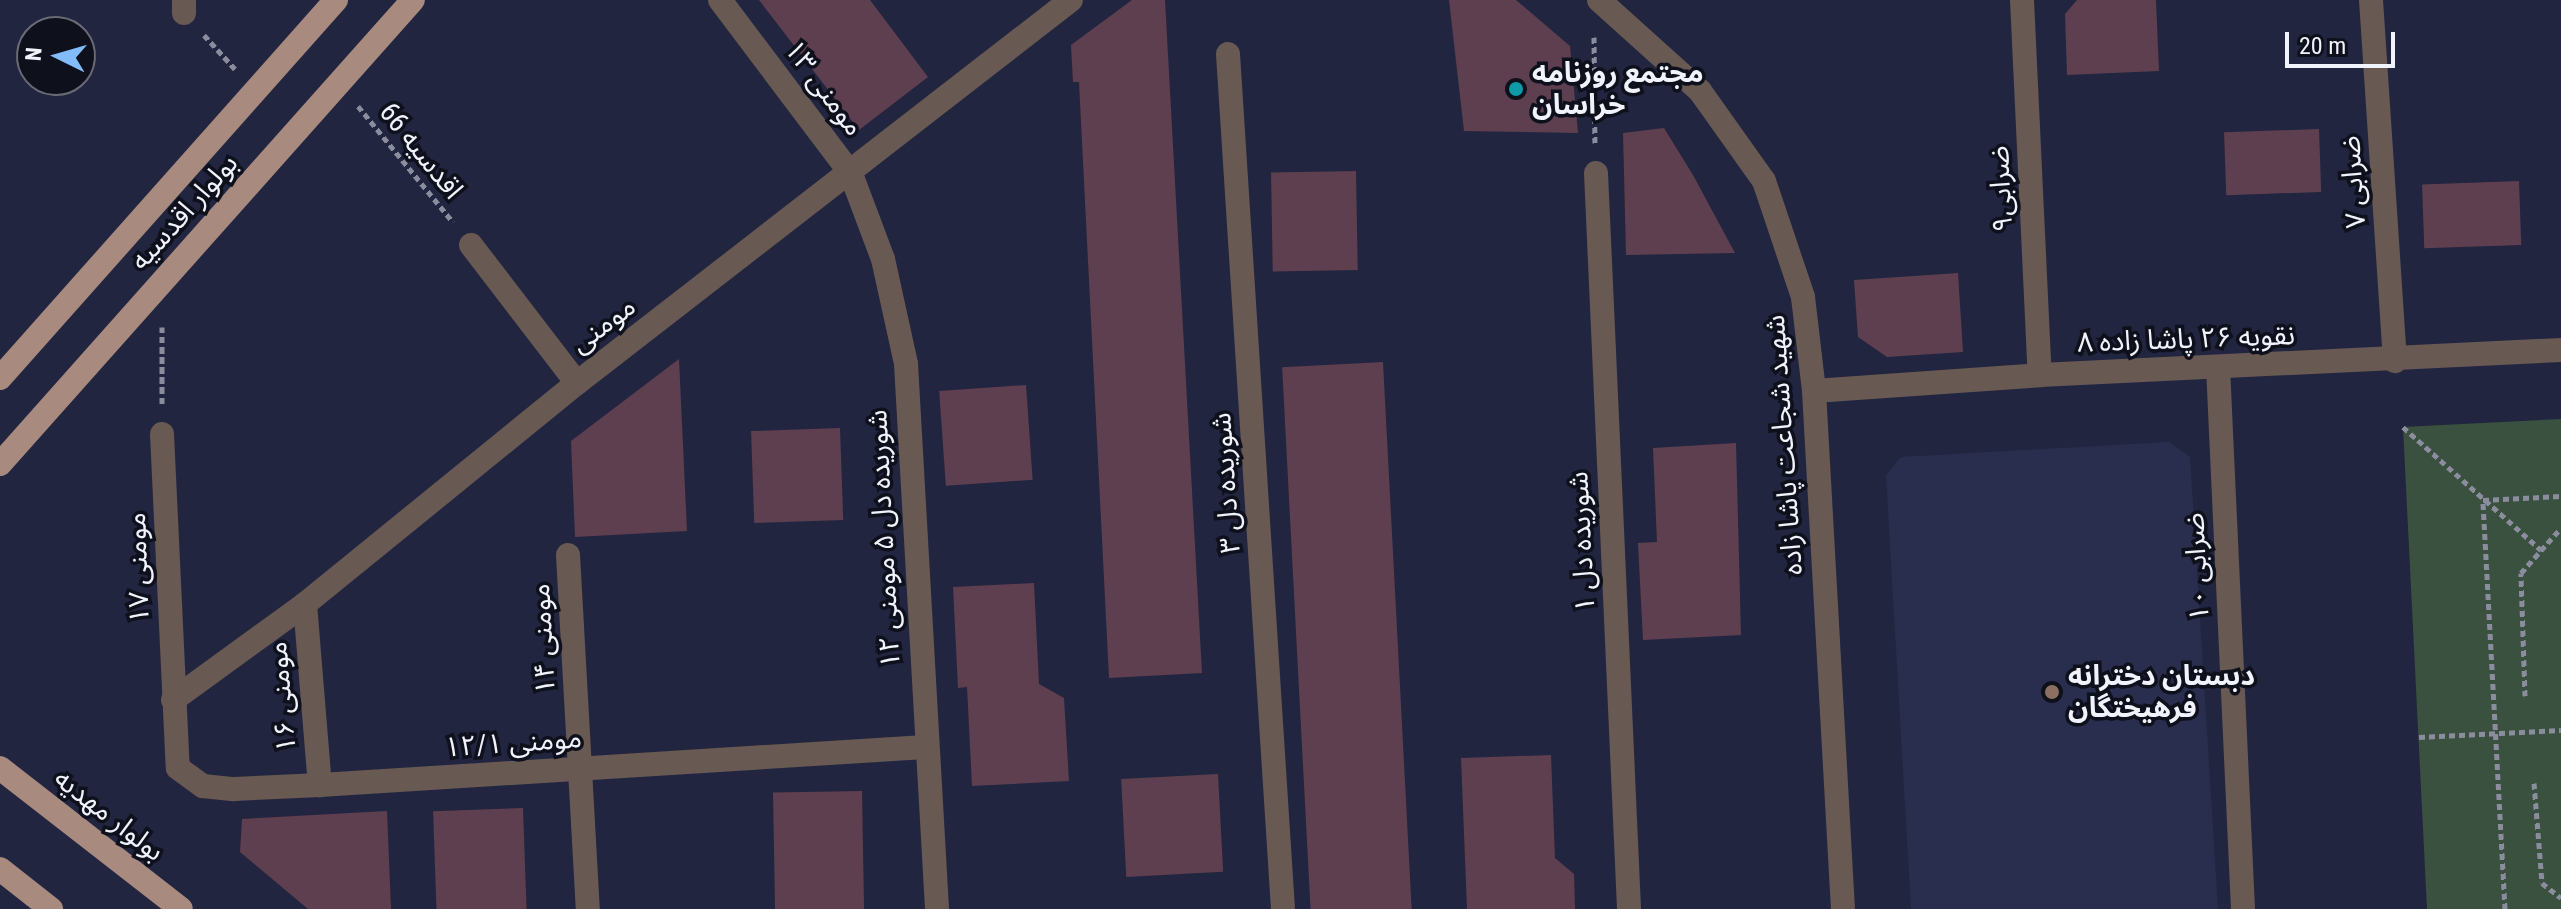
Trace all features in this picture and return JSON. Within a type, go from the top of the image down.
[{"type":"main road","name":"بولوار اقدسیه","points":[[0,378],[336,0]]},
{"type":"main road","name":"بولوار اقدسیه","points":[[0,464],[413,0]]},
{"type":"main road","name":"بولوار مهدیه","points":[[0,768],[181,909]]},
{"type":"main road","points":[[0,869],[51,909]]},
{"type":"street","name":"مومنی ۱۳","points":[[720,0],[851,174]]},
{"type":"street","name":"مومنی","points":[[173,700],[305,604],[577,383],[851,174],[1071,0]]},
{"type":"street","name":"شهید شجاعت پاشا زاده","points":[[1599,0],[1700,91],[1764,181],[1803,297],[1814,391],[1843,909]]},
{"type":"street","name":"ضرابی۹","points":[[2022,0],[2040,375]]},
{"type":"street","name":"ضرابی ۷","points":[[2371,0],[2395,361]]},
{"type":"street","name":"شوریده دل ۳","points":[[1228,54],[1283,909]]},
{"type":"street","name":"شوریده دل ۱","points":[[1596,173],[1629,909]]},
{"type":"street","name":"شوریده دل ۵ مومنی ۱۲","points":[[851,174],[883,259],[906,364],[925,747],[937,909]]},
{"type":"street","points":[[471,245],[577,383]]},
{"type":"street","name":"نقویه ۲۶ پاشا زاده ۸","points":[[1814,391],[2040,375],[2395,361],[2561,350]]},
{"type":"street","name":"ضرابی ۱۰","points":[[2218,367],[2243,909]]},
{"type":"street","name":"مومنی ۱۷","points":[[162,434],[173,700]]},
{"type":"street","name":"مومنی ۱۴","points":[[568,555],[588,909]]},
{"type":"street","name":"مومنی ۱۶","points":[[305,604],[320,785]]},
{"type":"street","name":"مومنی ۱۲/۱","points":[[173,700],[178,768],[203,786],[234,789],[925,747]]},
{"type":"path","points":[[184,7],[255,91]]},
{"type":"path","points":[[1594,31],[1596,173]]},
{"type":"path","name":"اقدسیه 66","points":[[339,83],[471,245]]},
{"type":"path","points":[[162,282],[162,434]]},
{"type":"path","points":[[2403,427],[2541,550]]},
{"type":"path","points":[[2483,500],[2561,496]]},
{"type":"path","points":[[2483,500],[2505,909]]},
{"type":"path","points":[[2525,696],[2521,573],[2561,528]]},
{"type":"path","points":[[2419,737],[2561,730]]},
{"type":"path","points":[[2534,783],[2542,883],[2561,898]]},
{"type":"shaded area","name":"دبستان دخترانه فرهیختگان","points":[[2169,442],[2190,457],[2218,909],[1911,909],[1886,475],[1901,457]]},
{"type":"green space","points":[[2561,419],[2561,909],[2427,909],[2403,427]]},
{"type":"building","points":[[759,0],[870,0],[928,77],[859,130]]},
{"type":"building","points":[[1132,0],[1165,0],[1202,673],[1109,678],[1079,82],[1073,82],[1071,45]]},
{"type":"building","name":"مجتمع روزنامه خراسان","points":[[1449,0],[1516,0],[1570,46],[1578,133],[1464,131]]},
{"type":"building","points":[[2077,0],[2156,0],[2159,71],[2067,75],[2065,14]]},
{"type":"building","points":[[1664,128],[1735,253],[1626,255],[1623,133]]},
{"type":"building","points":[[2319,129],[2321,192],[2226,195],[2224,132]]},
{"type":"building","points":[[1356,171],[1358,270],[1273,271],[1271,172]]},
{"type":"building","points":[[2519,181],[2521,245],[2424,248],[2422,184]]},
{"type":"building","points":[[1958,273],[1963,352],[1887,357],[1858,337],[1854,280]]},
{"type":"building","points":[[679,359],[687,531],[575,537],[571,441]]},
{"type":"building","points":[[1383,362],[1412,909],[1311,909],[1282,367]]},
{"type":"building","points":[[1026,385],[1033,480],[946,486],[939,391]]},
{"type":"building","points":[[840,428],[843,520],[754,523],[751,431]]},
{"type":"building","points":[[1736,443],[1741,635],[1643,640],[1638,543],[1657,542],[1653,448]]},
{"type":"building","points":[[1034,583],[1039,684],[1064,698],[1069,781],[972,786],[967,687],[958,688],[953,587]]},
{"type":"building","points":[[1551,755],[1555,858],[1574,874],[1575,909],[1467,909],[1461,758]]},
{"type":"building","points":[[1218,774],[1223,872],[1126,877],[1121,779]]},
{"type":"building","points":[[862,791],[864,909],[775,909],[773,793]]},
{"type":"building","points":[[523,808],[527,909],[436,909],[433,811]]},
{"type":"building","points":[[387,811],[391,909],[308,909],[240,852],[242,819]]},
{"type":"place","name":"مجتمع روزنامه خراسان","points":[[1516,89]]},
{"type":"place","name":"دبستان دخترانه فرهیختگان","points":[[2052,692]]}]
